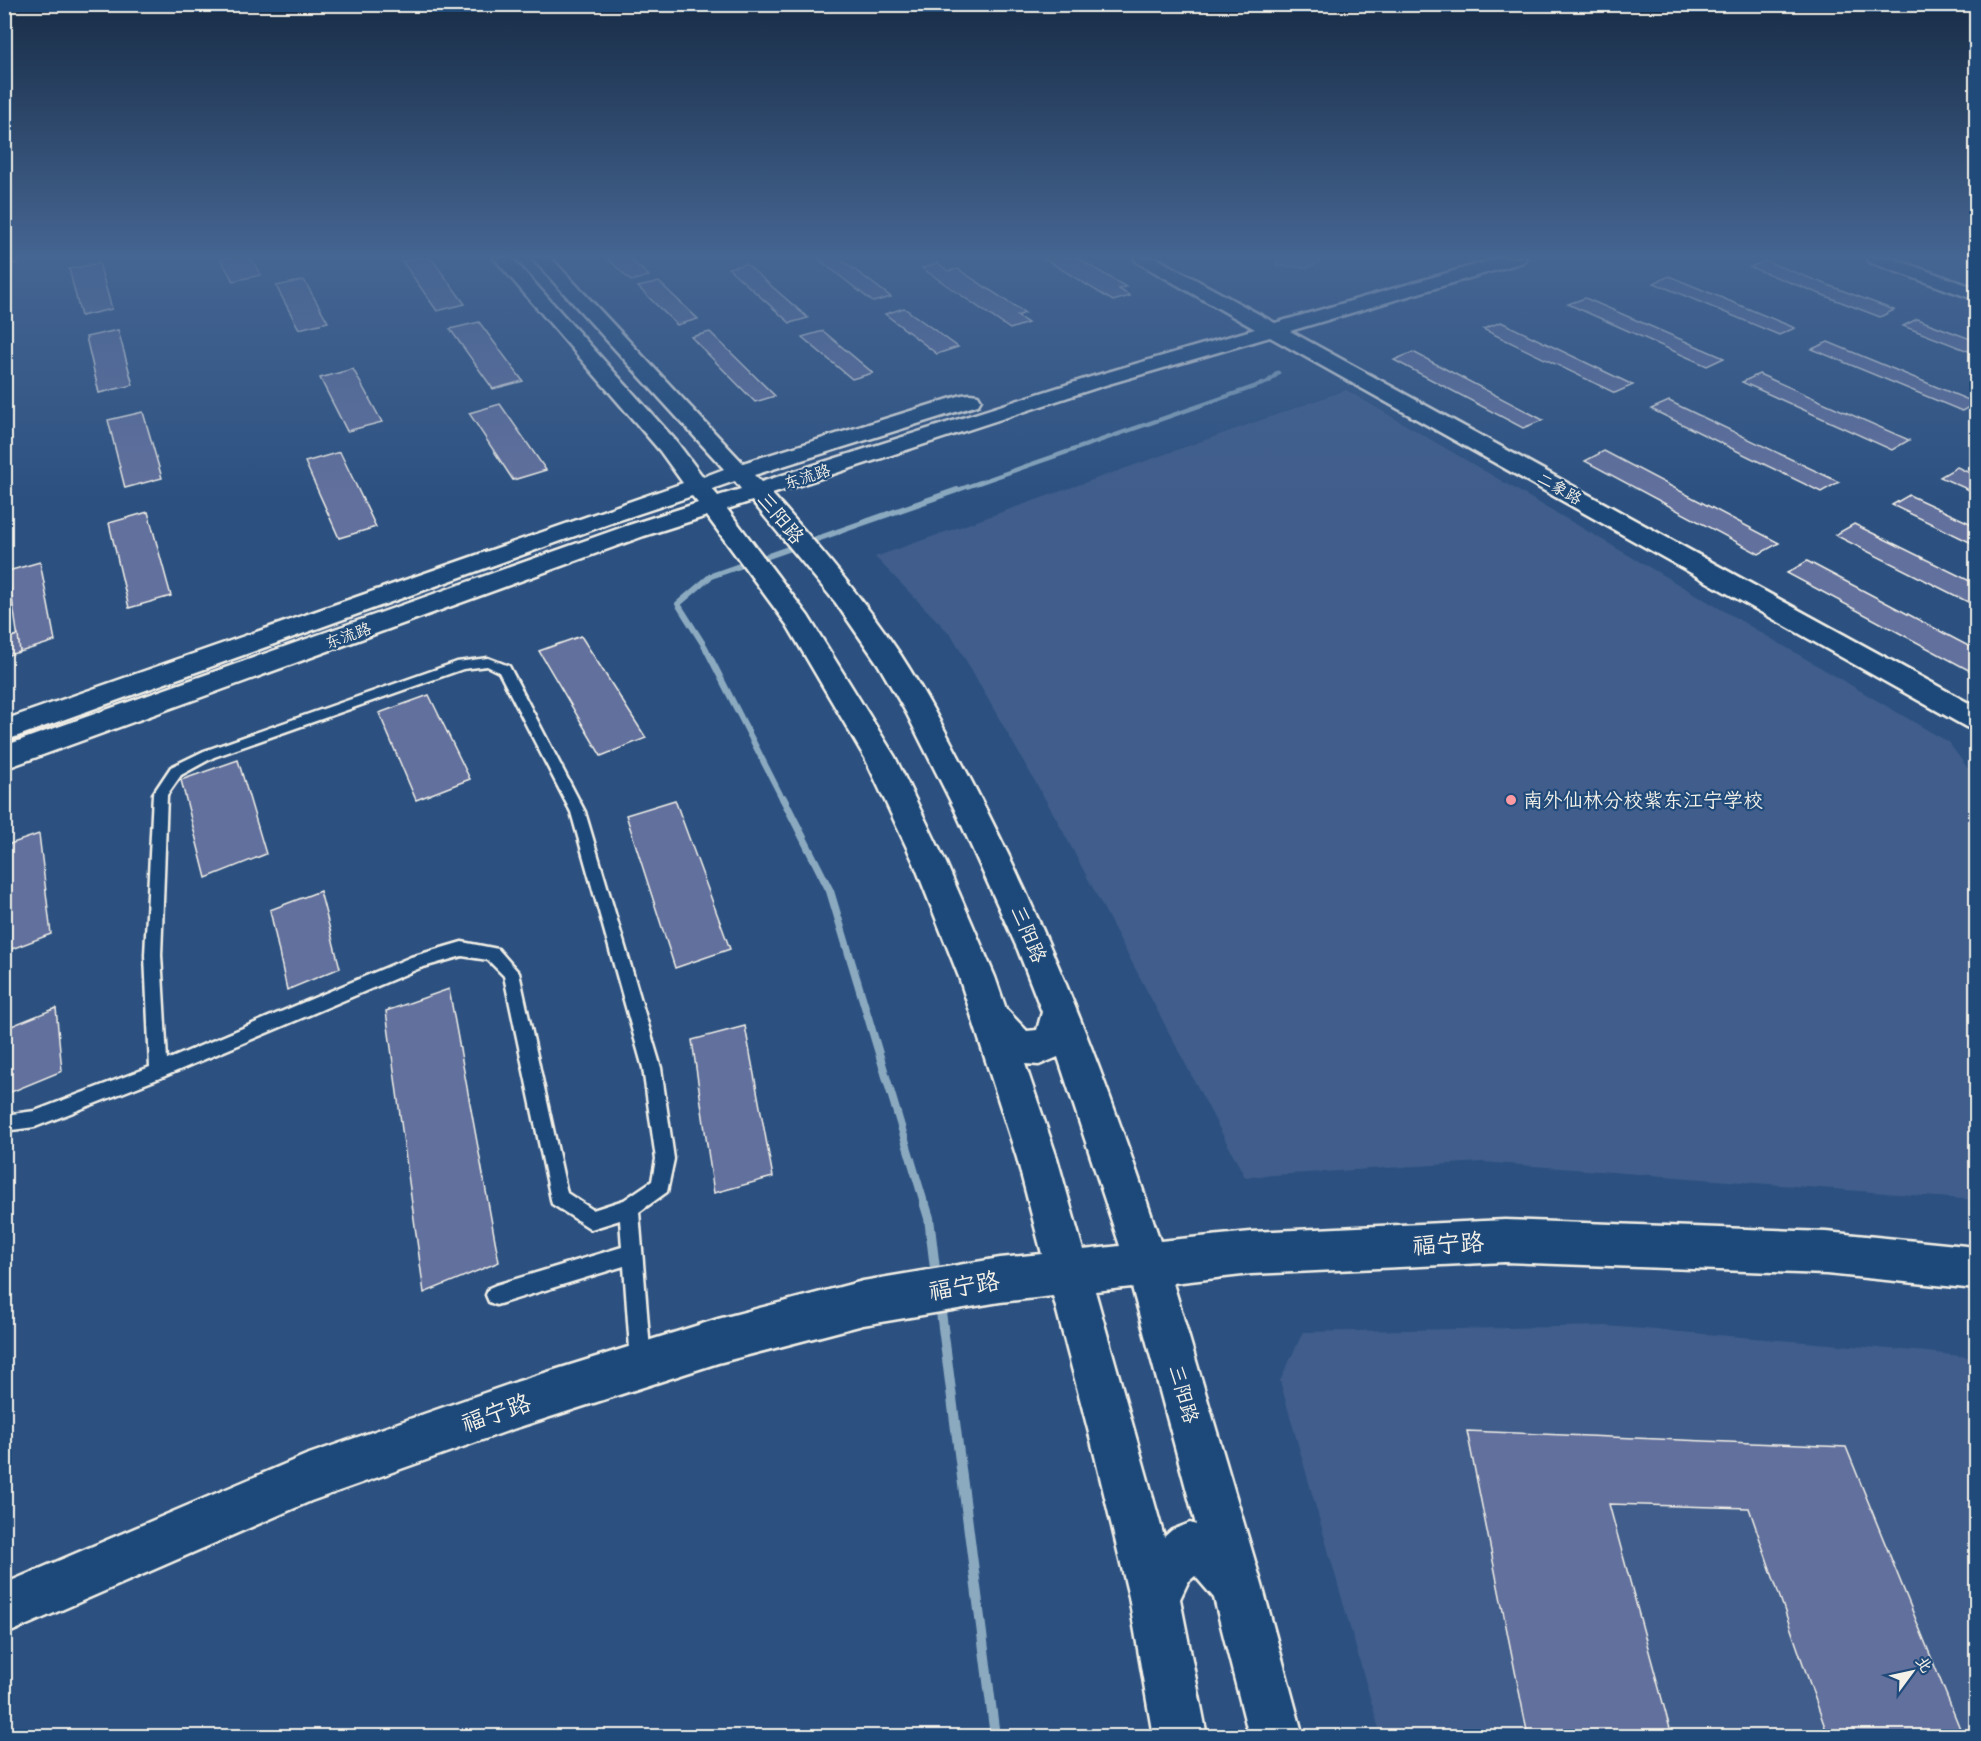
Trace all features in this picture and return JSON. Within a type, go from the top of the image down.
[{"type":"main road","points":[[574,339],[668,446],[771,584],[837,683],[880,757],[930,863],[977,977],[1037,1158],[1118,1452],[1154,1598],[1179,1737]]},
{"type":"main road","name":"三阳路","points":[[617,339],[759,491],[819,563],[891,662],[935,739],[999,865],[1060,1012],[1099,1118],[1148,1264],[1238,1586],[1276,1737]]},
{"type":"main road","points":[[1040,379],[1175,339]]},
{"type":"main road","name":"东流路","points":[[4,731],[705,496],[759,491],[1098,381],[1239,339]]},
{"type":"main road","name":"二象路","points":[[1291,339],[1977,720]]},
{"type":"main road","name":"东流路","points":[[4,758],[635,531],[705,496],[740,471],[814,446],[983,396]]},
{"type":"main road","points":[[990,1018],[1017,1047],[1039,1049],[1053,1040],[1060,1012]]},
{"type":"main road","name":"福宁路","points":[[4,1610],[306,1479],[505,1409],[641,1365],[718,1341],[862,1303],[1000,1280],[1251,1253],[1505,1241],[1827,1253],[1977,1268]]},
{"type":"main road","points":[[1154,1598],[1170,1564],[1190,1548],[1210,1555],[1238,1586]]},
{"type":"lane","points":[[4,1123],[35,1119],[159,1071],[417,962],[462,949],[492,954],[511,973],[559,1198],[591,1220],[628,1208],[660,1186],[665,1159],[652,1068],[578,812],[504,669],[488,662],[461,664],[209,754],[176,771],[160,794],[153,955],[159,1071]]},
{"type":"lane","points":[[628,1208],[641,1365]]},
{"type":"lane","points":[[496,1295],[632,1254]]},
{"type":"shaded area","name":"南外仙林分校紫东江宁学校","points":[[1346,390],[1948,742],[1976,779],[1976,1200],[1482,1162],[1245,1177],[1057,820],[952,636],[875,557]]},
{"type":"shaded area","points":[[1607,1326],[1976,1358],[1976,1736],[1381,1736],[1280,1381],[1303,1332]]},
{"type":"building","points":[[87,339],[121,339],[133,385],[99,393]]},
{"type":"building","points":[[457,339],[492,339],[523,381],[493,389]]},
{"type":"building","points":[[693,339],[717,339],[775,396],[755,402]]},
{"type":"building","points":[[805,339],[833,339],[873,373],[852,379]]},
{"type":"building","points":[[918,339],[947,339],[958,347],[937,354]]},
{"type":"building","points":[[1504,339],[1537,339],[1633,385],[1615,393]]},
{"type":"building","points":[[1647,339],[1681,339],[1724,358],[1707,366]]},
{"type":"building","points":[[1938,339],[1976,341],[1976,354]]},
{"type":"building","points":[[1828,342],[1976,403],[1962,411],[1812,349]]},
{"type":"building","points":[[1413,352],[1543,420],[1523,428],[1394,360]]},
{"type":"building","points":[[353,369],[382,422],[347,431],[320,378]]},
{"type":"building","points":[[1759,374],[1909,440],[1892,450],[1742,382]]},
{"type":"building","points":[[1669,401],[1839,482],[1821,492],[1651,409]]},
{"type":"building","points":[[500,404],[546,470],[513,480],[469,413]]},
{"type":"building","points":[[143,412],[162,478],[125,488],[108,420]]},
{"type":"building","points":[[1604,451],[1779,543],[1759,554],[1585,461]]},
{"type":"building","points":[[340,452],[376,527],[339,538],[305,462]]},
{"type":"building","points":[[1957,467],[1976,476],[1976,493],[1940,477]]},
{"type":"building","points":[[1909,495],[1976,526],[1976,545],[1892,505]]},
{"type":"building","points":[[148,512],[171,596],[129,608],[109,523]]},
{"type":"building","points":[[1854,524],[1976,584],[1976,606],[1835,535]]},
{"type":"building","points":[[1807,561],[1976,650],[1976,674],[1787,573]]},
{"type":"building","points":[[40,562],[55,641],[20,652],[8,571]]},
{"type":"building","points":[[18,635],[20,652],[4,656],[4,639]]},
{"type":"building","points":[[581,636],[646,738],[601,756],[539,651]]},
{"type":"building","points":[[429,695],[470,779],[416,800],[379,713]]},
{"type":"building","points":[[238,760],[266,854],[206,878],[181,780]]},
{"type":"building","points":[[675,800],[730,949],[675,968],[626,815]]},
{"type":"building","points":[[39,834],[51,934],[4,952],[4,846]]},
{"type":"building","points":[[320,891],[340,968],[287,990],[270,910]]},
{"type":"building","points":[[449,989],[499,1262],[424,1293],[386,1011]]},
{"type":"building","points":[[56,1008],[62,1071],[4,1095],[4,1029]]},
{"type":"building","points":[[745,1026],[773,1177],[714,1193],[692,1040]]},
{"type":"building","points":[[1467,1431],[1846,1447],[1963,1736],[1828,1736],[1749,1508],[1609,1504],[1672,1736],[1528,1736]]},
{"type":"waterway","points":[[952,492],[1268,382],[1278,373]]},
{"type":"waterway","points":[[783,800],[705,647],[678,604],[711,576],[957,490]]},
{"type":"waterway","points":[[783,798],[830,891],[925,1206]]},
{"type":"waterway","points":[[925,1205],[929,1218],[936,1277]]},
{"type":"waterway","points":[[940,1304],[995,1736]]},
{"type":"place","name":"南外仙林分校紫东江宁学校","points":[[1511,800]]}]
